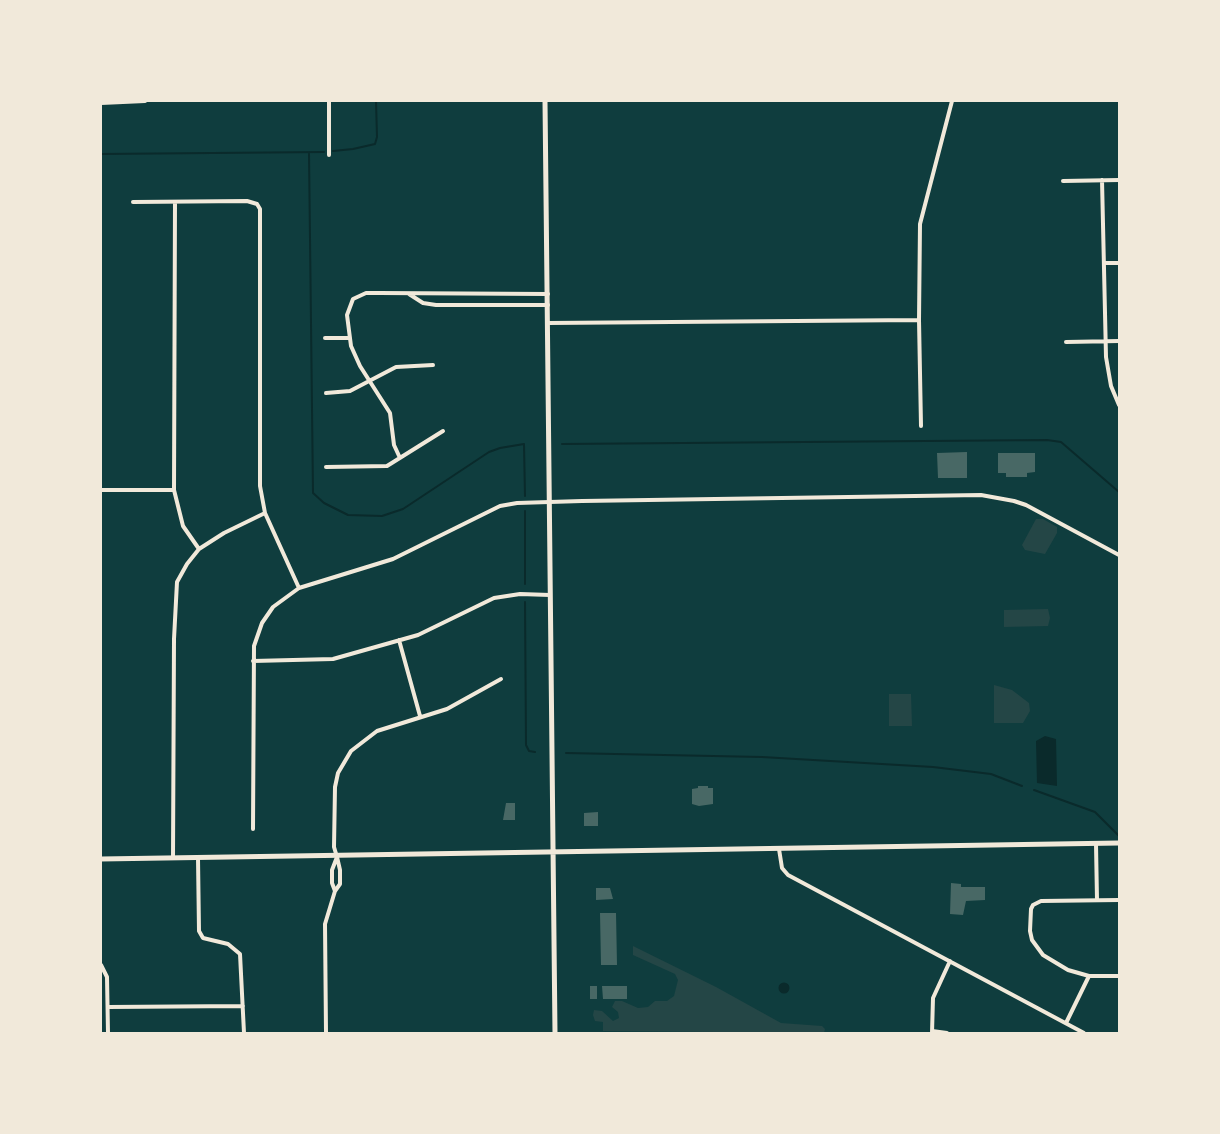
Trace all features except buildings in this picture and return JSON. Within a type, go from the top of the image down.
[{"type":"main road","points":[[545,101],[555,1033]]},
{"type":"main road","points":[[101,859],[337,857],[1119,843]]},
{"type":"street","points":[[101,103],[145,101]]},
{"type":"street","points":[[329,101],[329,156]]},
{"type":"street","points":[[921,426],[920,224],[952,101]]},
{"type":"street","points":[[1063,180],[1119,180]]},
{"type":"street","points":[[1102,180],[1105,341],[1108,372],[1119,405]]},
{"type":"street","points":[[133,202],[247,202],[258,204],[261,215],[259,473],[265,514],[299,588]]},
{"type":"street","points":[[175,202],[174,490],[183,526],[199,549]]},
{"type":"street","points":[[1104,263],[1119,263]]},
{"type":"street","points":[[407,293],[424,302],[436,305],[548,305]]},
{"type":"street","points":[[400,458],[394,445],[390,413],[354,354],[349,338],[347,315],[349,304],[353,299],[366,294],[548,294]]},
{"type":"street","points":[[548,323],[919,320]]},
{"type":"street","points":[[325,338],[349,338]]},
{"type":"street","points":[[1066,342],[1119,341]]},
{"type":"street","points":[[326,393],[350,392],[396,367],[433,365]]},
{"type":"street","points":[[326,467],[387,466],[443,431]]},
{"type":"street","points":[[101,490],[174,490]]},
{"type":"street","points":[[253,828],[253,661],[254,646],[262,623],[279,601],[299,588],[381,564],[412,552],[500,506],[517,503],[549,502],[981,495],[1026,505],[1119,555]]},
{"type":"street","points":[[172,858],[175,593],[181,573],[199,549],[224,533],[265,514]]},
{"type":"street","points":[[253,661],[322,661],[399,640],[430,629],[494,598],[520,594],[550,595]]},
{"type":"street","points":[[399,640],[420,716]]},
{"type":"street","points":[[326,1033],[325,924],[335,891],[340,884],[334,847],[333,806],[338,773],[344,760],[368,736],[420,716],[458,705],[501,679]]},
{"type":"street","points":[[1096,844],[1097,900]]},
{"type":"street","points":[[779,848],[782,868],[788,875],[1084,1033]]},
{"type":"street","points":[[335,891],[332,883],[332,870],[337,857]]},
{"type":"street","points":[[198,858],[199,931],[203,938],[228,944],[240,954],[244,1033]]},
{"type":"street","points":[[1119,900],[1041,901],[1033,905],[1030,914],[1032,940],[1043,955],[1068,970],[1089,976],[1119,976]]},
{"type":"street","points":[[947,1033],[932,1032],[933,998],[950,961]]},
{"type":"street","points":[[102,965],[107,977],[108,1033]]},
{"type":"street","points":[[1066,1022],[1089,976]]},
{"type":"street","points":[[108,1007],[244,1006]]},
{"type":"shaded area","points":[[1036,519],[1043,519],[1057,527],[1057,533],[1045,554],[1025,550],[1022,545]]},
{"type":"shaded area","points":[[1048,609],[1050,618],[1048,626],[1004,627],[1004,610]]},
{"type":"shaded area","points":[[994,685],[1012,690],[1029,703],[1030,711],[1023,723],[994,723]]},
{"type":"shaded area","points":[[889,694],[911,694],[912,726],[889,726]]},
{"type":"shaded area","points":[[1045,736],[1056,739],[1057,786],[1037,783],[1036,741]]},
{"type":"shaded area","points":[[633,946],[716,987],[781,1023],[822,1026],[825,1029],[824,1033],[603,1031],[603,1022],[595,1021],[594,1010],[602,1011],[613,1021],[619,1018],[618,1012],[612,1007],[615,1001],[622,1001],[638,1008],[648,1007],[655,1001],[667,1001],[674,996],[678,980],[675,974],[633,955]]},
{"type":"shaded area","points":[[782,983],[786,983],[789,988],[788,992],[782,993],[779,990],[779,986]]},
{"type":"waterway","points":[[333,151],[375,144],[377,137],[376,101]]},
{"type":"waterway","points":[[101,154],[324,152]]},
{"type":"waterway","points":[[309,153],[313,493],[324,503],[348,515],[382,516],[403,509],[489,452],[524,444],[525,496]]},
{"type":"waterway","points":[[562,444],[1047,440],[1061,442],[1119,492]]},
{"type":"waterway","points":[[525,511],[525,584]]},
{"type":"waterway","points":[[525,602],[526,745],[529,751],[535,752]]},
{"type":"waterway","points":[[566,753],[762,757],[933,767],[991,774],[1022,786]]},
{"type":"waterway","points":[[1034,790],[1095,812],[1119,836]]}]
